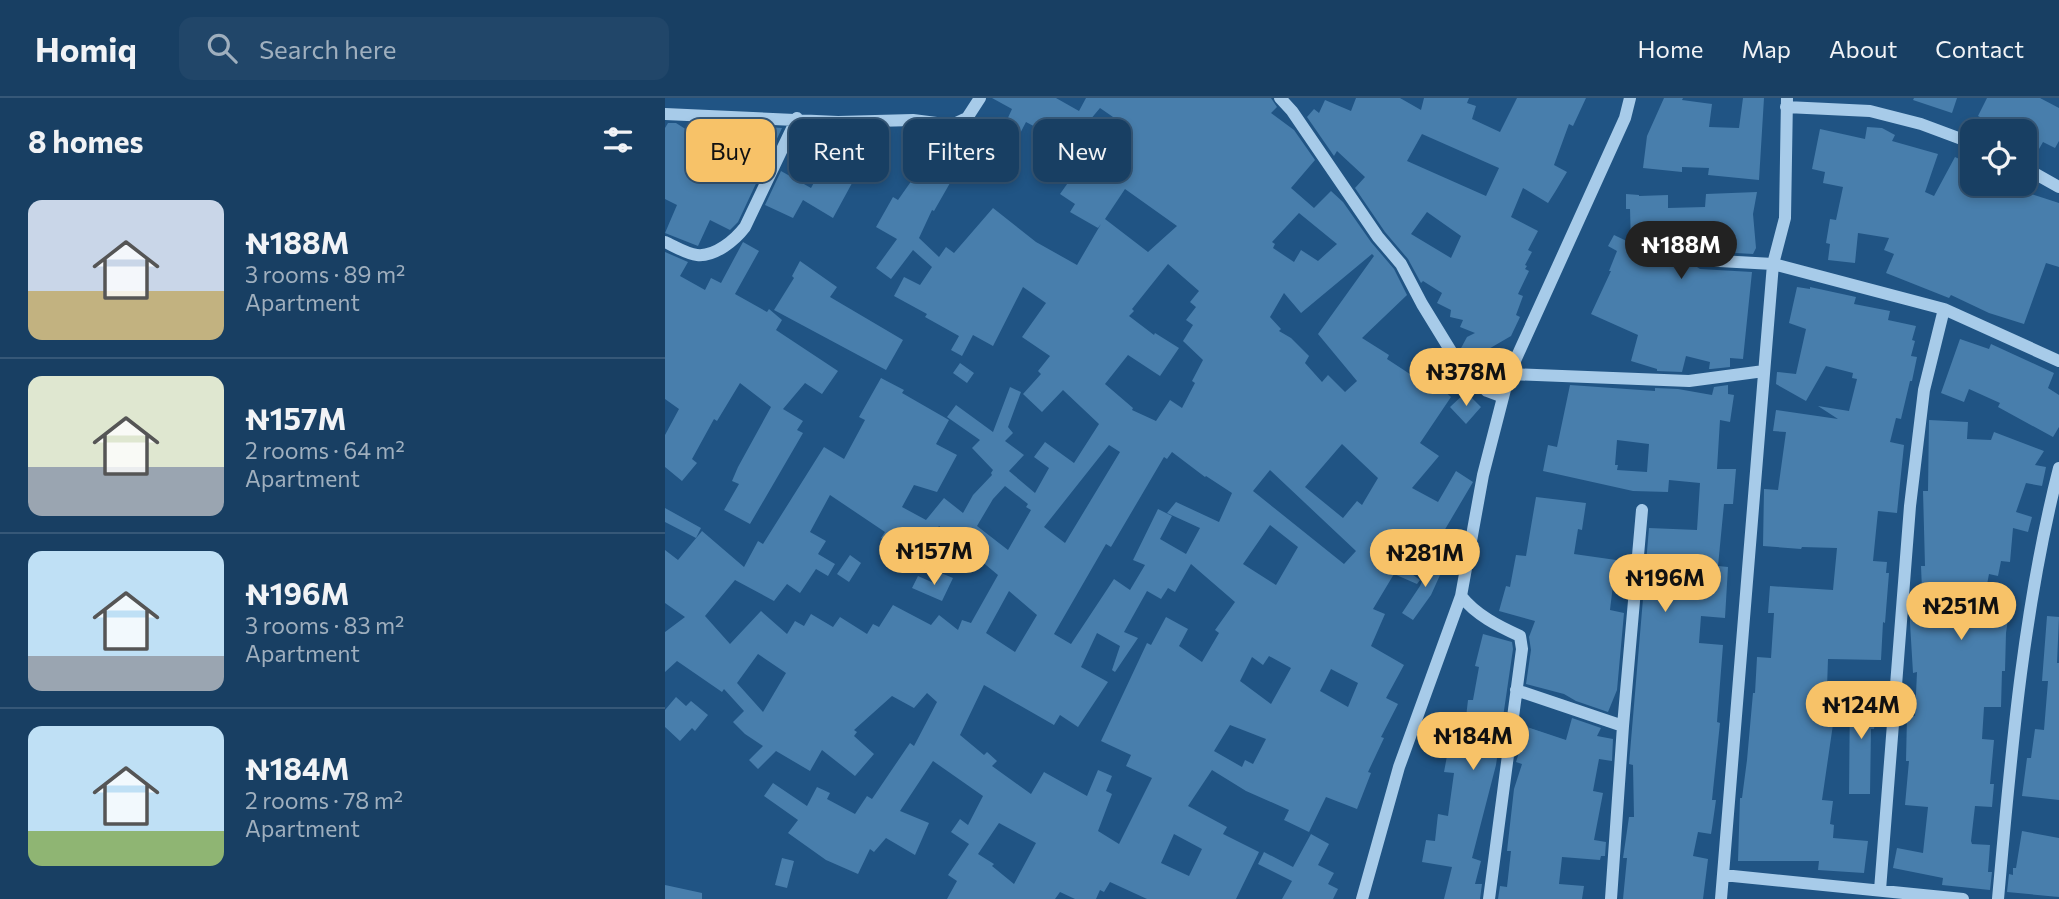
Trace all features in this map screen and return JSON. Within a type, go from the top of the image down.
[{"type":"street","points":[[665,114],[797,118],[838,122],[913,120],[952,125],[967,118],[980,98]]},
{"type":"street","points":[[1280,98],[1292,111],[1378,237],[1401,264],[1460,366],[1487,391],[1503,397]]},
{"type":"street","points":[[1362,899],[1399,767],[1461,596],[1481,486],[1509,374],[1625,118],[1630,98]]},
{"type":"street","points":[[1721,899],[1773,264],[1785,218],[1786,103],[1870,105],[1960,139]]},
{"type":"street","points":[[665,242],[696,256],[717,250],[736,239],[745,227],[797,118]]},
{"type":"street","points":[[2037,175],[2059,187]]},
{"type":"street","points":[[1701,260],[1773,264],[1944,309],[2059,361]]},
{"type":"street","points":[[1879,890],[1910,506],[1924,390],[1944,309]]},
{"type":"street","points":[[1509,374],[1689,381],[1764,371]]},
{"type":"street","points":[[1998,899],[2014,713],[2041,538],[2059,468]]},
{"type":"street","points":[[1611,899],[1642,510]]},
{"type":"street","points":[[1461,596],[1469,607],[1486,619],[1520,636],[1522,649],[1489,899]]},
{"type":"street","points":[[1516,690],[1623,726]]},
{"type":"street","points":[[1723,875],[1963,899]]},
{"type":"building","points":[[992,98],[1056,98],[1079,111],[1086,98],[1271,98],[1277,107],[1271,113],[1294,130],[1315,160],[1291,188],[1314,208],[1331,191],[1343,202],[1394,269],[1407,295],[1362,338],[1389,355],[1387,359],[1416,378],[1431,358],[1441,352],[1452,370],[1433,381],[1451,397],[1420,443],[1439,456],[1412,488],[1438,502],[1456,471],[1473,482],[1434,548],[1408,532],[1389,557],[1420,580],[1417,584],[1394,574],[1373,609],[1385,614],[1371,646],[1404,665],[1386,698],[1398,704],[1381,737],[1384,738],[1368,772],[1371,773],[1357,809],[1326,797],[1309,832],[1284,820],[1289,810],[1246,791],[1212,770],[1188,806],[1227,827],[1223,834],[1259,852],[1236,899],[1147,899],[1110,882],[1104,892],[1100,890],[1096,899],[1075,899],[1060,892],[1055,899],[947,899],[957,881],[948,875],[969,844],[951,832],[960,819],[968,825],[983,796],[933,761],[900,811],[929,823],[915,855],[886,838],[874,852],[870,849],[858,874],[826,860],[788,833],[798,820],[764,796],[773,783],[807,806],[817,787],[830,793],[827,799],[855,814],[867,796],[872,799],[910,743],[914,746],[937,702],[927,693],[914,708],[892,696],[854,730],[857,732],[854,736],[874,754],[855,776],[822,750],[810,771],[776,751],[758,769],[749,760],[763,746],[733,722],[744,711],[724,689],[722,692],[677,661],[665,672],[665,632],[685,617],[665,603],[665,550],[678,560],[702,531],[744,567],[758,541],[763,544],[824,447],[844,459],[865,420],[859,417],[881,378],[949,420],[936,444],[957,455],[937,492],[914,485],[902,507],[926,520],[944,498],[963,513],[973,495],[992,475],[993,470],[972,448],[980,440],[947,417],[956,405],[993,432],[1010,387],[1021,392],[1008,427],[1013,433],[1005,441],[1024,455],[1009,471],[1035,493],[1049,468],[1034,457],[1045,442],[1074,463],[1099,424],[1063,390],[1042,412],[1023,394],[1041,374],[1038,371],[1050,356],[1022,337],[1046,303],[1023,287],[993,346],[973,335],[962,356],[951,350],[959,336],[894,296],[904,277],[920,285],[932,267],[913,250],[891,279],[876,268],[897,239],[876,227],[893,197],[898,200],[911,182],[951,182],[934,211],[932,210],[919,238],[939,257],[946,247],[954,253],[993,208],[1036,242],[1077,265],[1101,224],[1098,228],[1070,212],[1075,204],[1060,194],[1068,182],[1131,182],[1131,119],[1112,119],[1113,117],[1100,108],[1091,119],[1033,119],[1033,126],[1026,122],[1019,135],[1019,119],[1007,119],[1012,109]],"holes":[[[1125,189],[1177,226],[1148,252],[1105,219]],[[1299,213],[1337,244],[1318,261],[1301,250],[1294,262],[1273,248],[1275,244],[1272,242]],[[1372,254],[1374,256],[1318,334],[1357,381],[1345,392],[1328,375],[1322,382],[1305,363],[1309,356],[1291,338],[1279,331],[1281,329],[1270,317],[1284,293],[1301,313]],[[1168,264],[1199,291],[1190,302],[1196,307],[1186,320],[1193,325],[1183,341],[1203,360],[1182,408],[1170,400],[1156,421],[1132,410],[1133,408],[1105,384],[1128,355],[1160,376],[1179,348],[1155,333],[1154,335],[1129,316],[1134,311],[1132,309]],[[1342,444],[1378,478],[1362,505],[1357,501],[1343,518],[1305,487]],[[1109,445],[1120,452],[1065,543],[1044,527]],[[1172,452],[1232,493],[1219,522],[1176,502],[1167,513],[1200,528],[1186,554],[1160,539],[1172,516],[1158,509],[1133,560],[1145,565],[1130,590],[1114,579],[1071,644],[1054,634],[1106,544],[1111,547],[1164,457],[1167,459]],[[1270,470],[1356,551],[1344,564],[1253,491]],[[1005,486],[1028,504],[1026,507],[1031,510],[1008,550],[977,526],[993,499]],[[830,495],[885,532],[881,538],[916,560],[939,526],[998,575],[971,623],[962,620],[958,630],[939,615],[931,625],[893,605],[879,627],[873,624],[867,634],[840,617],[833,627],[811,614],[804,626],[795,621],[787,634],[761,611],[730,644],[705,616],[735,580],[774,601],[787,584],[800,593],[816,569],[828,576],[835,564],[818,554],[826,541],[810,532]],[[1270,525],[1298,547],[1276,585],[1243,564]],[[1191,564],[1235,602],[1215,630],[1219,633],[1202,662],[1179,646],[1188,629],[1166,617],[1151,645],[1147,643],[1101,741],[1131,755],[1126,766],[1152,778],[1119,844],[1098,831],[1112,794],[1106,791],[1112,776],[1098,770],[1087,796],[1044,772],[1031,794],[992,766],[997,761],[987,752],[984,755],[960,735],[984,685],[1054,725],[1060,715],[1078,727],[1108,682],[1081,667],[1097,633],[1120,646],[1112,670],[1115,672],[1138,638],[1124,632],[1147,591],[1161,599],[1168,588],[1175,592]],[[1009,591],[1037,615],[1015,652],[986,633]],[[758,654],[786,673],[763,712],[737,683]],[[1269,656],[1291,668],[1271,704],[1240,681],[1252,657],[1263,665]],[[1331,669],[1358,683],[1348,707],[1320,691]],[[1230,725],[1266,739],[1253,764],[1245,760],[1242,767],[1214,751]],[[999,823],[1036,843],[1014,884],[992,866],[994,864],[978,854]],[[1174,834],[1202,849],[1189,876],[1161,863]]]},
{"type":"building","points":[[1356,98],[1400,98],[1421,110],[1424,98],[1469,98],[1467,103],[1476,106],[1472,119],[1500,132],[1517,98],[1586,98],[1573,126],[1569,124],[1554,165],[1567,172],[1555,192],[1548,203],[1523,188],[1511,217],[1538,231],[1528,250],[1532,252],[1525,269],[1529,271],[1518,294],[1523,296],[1516,315],[1520,317],[1511,336],[1468,361],[1460,350],[1467,337],[1475,333],[1460,327],[1463,320],[1450,317],[1451,310],[1437,303],[1442,293],[1423,281],[1421,283],[1408,259],[1385,232],[1355,188],[1365,177],[1337,151],[1334,156],[1307,117],[1314,109],[1319,113],[1325,100],[1351,111]],"holes":[[[1422,134],[1499,168],[1486,196],[1407,161]],[[1427,212],[1461,236],[1451,258],[1411,234]]]},
{"type":"building","points":[[1664,98],[1683,98],[1682,100],[1712,104],[1709,127],[1739,128],[1743,98],[1764,98],[1759,180],[1708,175],[1709,168],[1682,167],[1682,172],[1643,168],[1647,136]]},
{"type":"building","points":[[1957,98],[1952,113],[1913,100]]},
{"type":"building","points":[[1987,98],[2040,98],[2059,108],[2059,141],[2055,148],[2043,142],[2039,149],[2037,148],[2037,119],[1984,119],[1978,116]]},
{"type":"building","points":[[668,123],[676,123],[686,129],[686,182],[757,182],[738,222],[730,230],[710,220],[698,246],[665,233],[677,205],[665,199],[665,128]]},
{"type":"building","points":[[1867,127],[1882,128],[1895,135],[1892,141],[1938,154],[1925,192],[1934,196],[1955,157],[1960,159],[1960,196],[2037,196],[2059,203],[2059,267],[2046,263],[2024,324],[1886,273],[1894,254],[1884,250],[1889,238],[1858,233],[1855,263],[1828,260],[1830,244],[1826,243],[1830,219],[1836,220],[1843,187],[1823,183],[1825,172],[1812,169],[1820,129],[1865,139]]},
{"type":"building","points":[[775,128],[782,128],[775,143]]},
{"type":"building","points":[[781,171],[789,176],[789,182],[800,182],[811,188],[814,182],[853,182],[833,218],[803,200],[793,218],[765,205]]},
{"type":"building","points":[[1757,192],[1753,214],[1756,248],[1753,254],[1701,251],[1692,259],[1694,265],[1700,269],[1752,272],[1743,359],[1730,358],[1730,367],[1709,369],[1710,362],[1686,356],[1682,372],[1657,371],[1631,361],[1638,335],[1591,314],[1617,251],[1608,246],[1614,235],[1631,243],[1630,209],[1626,209],[1626,194],[1668,195],[1668,208],[1705,207],[1706,194]]},
{"type":"building","points":[[743,242],[759,251],[735,294],[767,312],[769,309],[782,320],[776,330],[838,371],[822,394],[805,383],[783,409],[803,421],[797,430],[803,433],[750,524],[724,510],[739,484],[732,481],[738,467],[771,407],[740,383],[717,421],[714,419],[692,459],[697,463],[682,481],[665,467],[665,435],[679,409],[665,399],[665,252],[688,262],[680,276],[705,290],[711,278],[721,283]]},
{"type":"building","points":[[800,261],[837,287],[830,297],[903,340],[886,370],[774,310],[794,278],[792,276]]},
{"type":"building","points":[[1797,287],[1810,287],[1856,297],[1854,304],[1890,311],[1888,320],[1916,326],[1911,356],[1917,357],[1912,381],[1901,419],[1896,418],[1890,442],[1904,445],[1897,513],[1878,511],[1873,561],[1887,562],[1886,573],[1889,573],[1881,660],[1828,659],[1827,688],[1838,690],[1822,800],[1833,801],[1830,824],[1834,825],[1833,838],[1868,841],[1864,873],[1818,870],[1819,861],[1738,861],[1740,798],[1747,760],[1757,657],[1771,658],[1774,613],[1768,613],[1770,586],[1833,590],[1837,548],[1763,546],[1764,489],[1778,490],[1786,432],[1773,431],[1776,410],[1838,419],[1818,406],[1849,411],[1857,379],[1852,378],[1853,373],[1826,366],[1806,401],[1776,384],[1777,372],[1796,374],[1806,329],[1789,323]]},
{"type":"building","points":[[1960,339],[1989,349],[1991,344],[2054,373],[2048,388],[2059,395],[2059,427],[2053,437],[1998,407],[2000,403],[1969,389],[1964,402],[1941,393]]},
{"type":"building","points":[[960,363],[974,373],[967,383],[953,373]]},
{"type":"building","points":[[1570,385],[1655,391],[1655,388],[1678,389],[1712,395],[1714,387],[1728,385],[1728,394],[1734,395],[1730,422],[1720,420],[1717,469],[1736,469],[1733,504],[1724,504],[1718,566],[1728,567],[1725,618],[1701,616],[1699,643],[1723,645],[1717,722],[1720,723],[1712,800],[1716,800],[1711,834],[1698,832],[1693,856],[1708,859],[1703,899],[1623,899],[1627,858],[1623,858],[1629,817],[1634,817],[1633,765],[1629,764],[1649,528],[1697,530],[1700,483],[1669,480],[1668,492],[1633,491],[1543,471],[1548,445],[1557,447]],"holes":[[[1617,440],[1649,444],[1647,472],[1617,470]]]},
{"type":"building","points":[[1466,392],[1481,407],[1466,424],[1450,407]]},
{"type":"building","points":[[1929,420],[1968,422],[1967,439],[1991,440],[1994,432],[2044,451],[2035,465],[2046,467],[2042,486],[2026,483],[2016,512],[2032,517],[2028,532],[2013,528],[2010,562],[2001,561],[1998,576],[1989,574],[1984,600],[2010,605],[2005,671],[2002,671],[2001,707],[1984,707],[1982,739],[1994,740],[1990,784],[1994,784],[1992,807],[1975,806],[1971,841],[1972,844],[1990,845],[1990,890],[1942,885],[1943,878],[1893,868],[1897,848],[1923,853],[1928,807],[1905,805],[1909,761],[1906,761],[1907,716],[1915,716],[1917,672],[1913,673],[1910,616],[1923,614],[1923,491],[1928,491]]},
{"type":"building","points":[[1536,497],[1586,503],[1582,530],[1578,529],[1574,554],[1616,560],[1610,610],[1624,613],[1617,690],[1608,712],[1564,694],[1526,684],[1531,650],[1529,637],[1535,621],[1499,611],[1506,586],[1510,587],[1516,555],[1526,556]]},
{"type":"building","points":[[665,508],[701,528],[696,538],[665,522]]},
{"type":"building","points":[[850,555],[861,563],[849,582],[837,574]]},
{"type":"building","points":[[1432,558],[1445,564],[1431,595],[1413,620],[1402,613],[1420,586]]},
{"type":"building","points":[[941,573],[953,578],[942,601],[912,588],[918,576],[936,584]]},
{"type":"building","points":[[2047,616],[2059,617],[2059,800],[2022,796],[2027,758],[2031,758],[2035,729],[2044,730],[2048,681],[2042,681]]},
{"type":"building","points":[[1483,634],[1512,642],[1513,649],[1496,765],[1472,858],[1481,861],[1475,884],[1482,884],[1480,899],[1444,899],[1452,867],[1422,862],[1426,840],[1435,841],[1438,814],[1448,816],[1454,773],[1444,772],[1447,756],[1452,757],[1460,724],[1465,726],[1468,700],[1473,700],[1479,667],[1475,666]]},
{"type":"building","points":[[1850,692],[1879,697],[1874,729],[1871,729],[1870,794],[1849,794]]},
{"type":"building","points":[[676,697],[686,706],[691,701],[708,715],[695,731],[692,728],[680,741],[665,727],[665,710]]},
{"type":"building","points":[[1572,718],[1601,728],[1597,736],[1613,739],[1612,761],[1599,759],[1593,791],[1603,793],[1594,840],[1606,842],[1605,856],[1601,856],[1600,860],[1562,857],[1559,884],[1584,886],[1582,899],[1498,899],[1500,886],[1507,887],[1511,851],[1507,851],[1514,789],[1522,764],[1516,762],[1527,727],[1566,740]]},
{"type":"building","points":[[2022,831],[2059,838],[2059,897],[2007,892],[2009,874],[2013,875],[2013,868],[2016,868]]},
{"type":"building","points":[[1311,834],[1329,844],[1318,865],[1334,873],[1328,884],[1338,889],[1333,899],[1282,899],[1292,881],[1258,864],[1264,852],[1293,867]]},
{"type":"building","points":[[782,858],[794,861],[787,888],[775,885]]},
{"type":"building","points":[[665,885],[702,893],[702,899],[665,899]]}]
